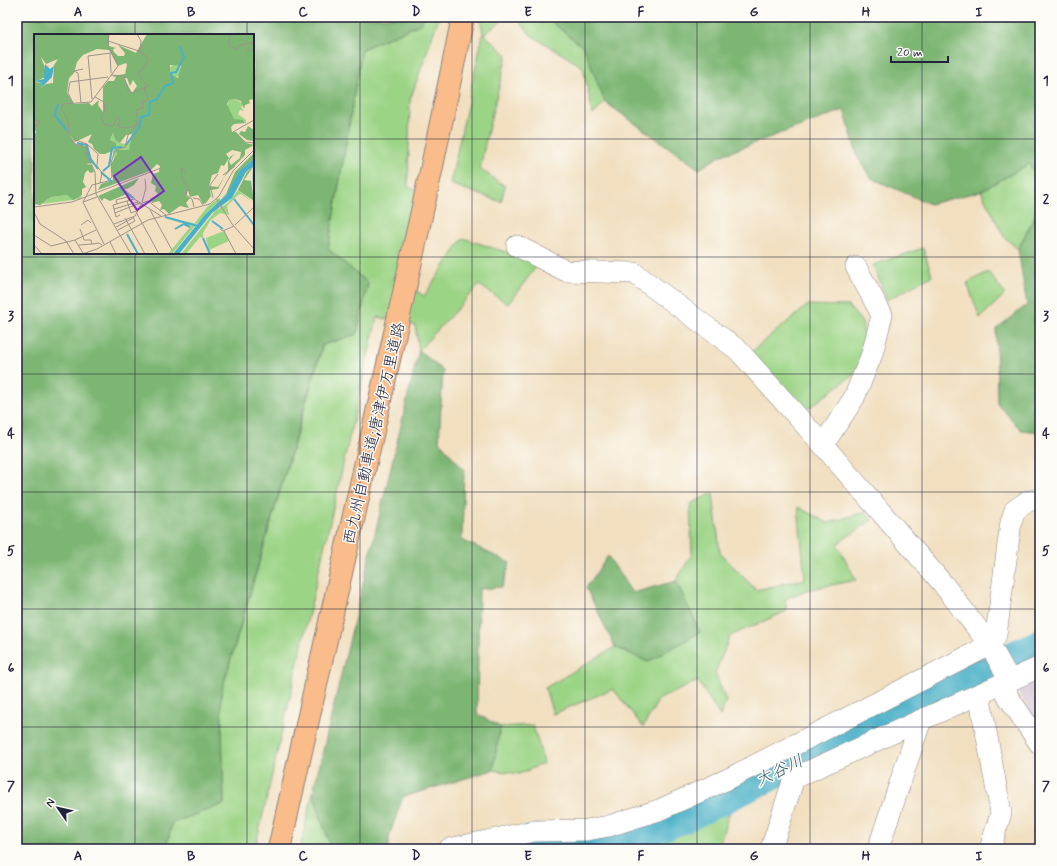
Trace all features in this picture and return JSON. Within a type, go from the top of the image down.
[{"type":"highway","name":"西九州自動車道;唐津伊万里道路","points":[[279,849],[431,171],[463,17]]},
{"type":"street","points":[[517,246],[566,271],[634,274],[738,350],[823,445],[943,584],[991,648],[1005,677],[1007,695],[1040,744]]},
{"type":"street","points":[[823,445],[854,398],[872,354],[882,315],[856,268]]},
{"type":"street","points":[[450,849],[534,831],[587,830],[608,826],[659,810],[728,779],[991,648],[996,635],[1011,522],[1015,510],[1028,501],[1040,499]]},
{"type":"street","points":[[771,849],[794,778],[979,694],[1005,677],[1040,667]]},
{"type":"street","points":[[979,694],[1001,813],[990,849]]},
{"type":"street","points":[[878,849],[921,720]]},
{"type":"shaded area","points":[[1040,677],[1040,727],[1016,688]]},
{"type":"green space","points":[[17,17],[422,17],[422,23],[362,49],[328,249],[368,283],[357,334],[322,345],[221,693],[224,804],[172,823],[166,849],[17,849]]},
{"type":"green space","points":[[422,17],[439,17],[410,100],[408,187],[436,199],[397,278],[424,296],[463,238],[539,263],[508,304],[479,285],[419,350],[415,325],[377,317],[255,849],[166,849],[172,823],[224,804],[221,693],[323,345],[357,334],[368,283],[328,249],[362,49],[422,23]]},
{"type":"green space","points":[[480,17],[507,17],[484,34],[507,55],[487,134],[480,169],[505,186],[501,202],[450,184],[483,34]]},
{"type":"green space","points":[[516,17],[546,17],[584,48],[605,102],[593,115],[583,67],[531,35]]},
{"type":"green space","points":[[546,17],[1040,17],[1040,182],[1029,164],[981,191],[930,204],[871,178],[858,158],[844,110],[722,155],[699,169],[605,102],[584,48]]},
{"type":"green space","points":[[1029,164],[1040,182],[1040,206],[1018,249],[1004,237],[981,191]]},
{"type":"green space","points":[[1040,206],[1040,432],[1021,430],[997,403],[996,329],[1027,305],[1018,249]]},
{"type":"green space","points":[[923,248],[932,276],[887,300],[873,265]]},
{"type":"green space","points":[[988,272],[1005,294],[980,318],[967,283]]},
{"type":"green space","points":[[808,305],[848,306],[862,322],[866,346],[857,372],[802,413],[751,352]]},
{"type":"green space","points":[[419,350],[443,371],[439,441],[464,470],[462,540],[510,563],[502,587],[479,589],[477,714],[500,727],[493,770],[403,797],[389,836],[389,849],[331,849],[313,792]]},
{"type":"green space","points":[[713,493],[720,553],[756,590],[805,579],[798,507],[828,523],[865,512],[872,520],[837,544],[856,580],[806,590],[785,599],[787,611],[730,636],[715,673],[726,701],[720,716],[698,681],[659,699],[643,727],[613,689],[553,714],[545,688],[615,647],[648,662],[700,632],[676,581],[692,554],[690,504]]},
{"type":"green space","points":[[608,556],[632,593],[676,581],[700,632],[648,662],[615,647],[586,588]]},
{"type":"green space","points":[[533,725],[544,763],[519,774],[493,770],[500,727]]},
{"type":"green space","points":[[313,792],[331,849],[300,849]]},
{"type":"green space","points":[[733,801],[718,849],[611,849]]},
{"type":"waterway","name":"大谷川","points":[[505,849],[537,841],[616,841],[682,817],[981,672],[1040,646]]}]
